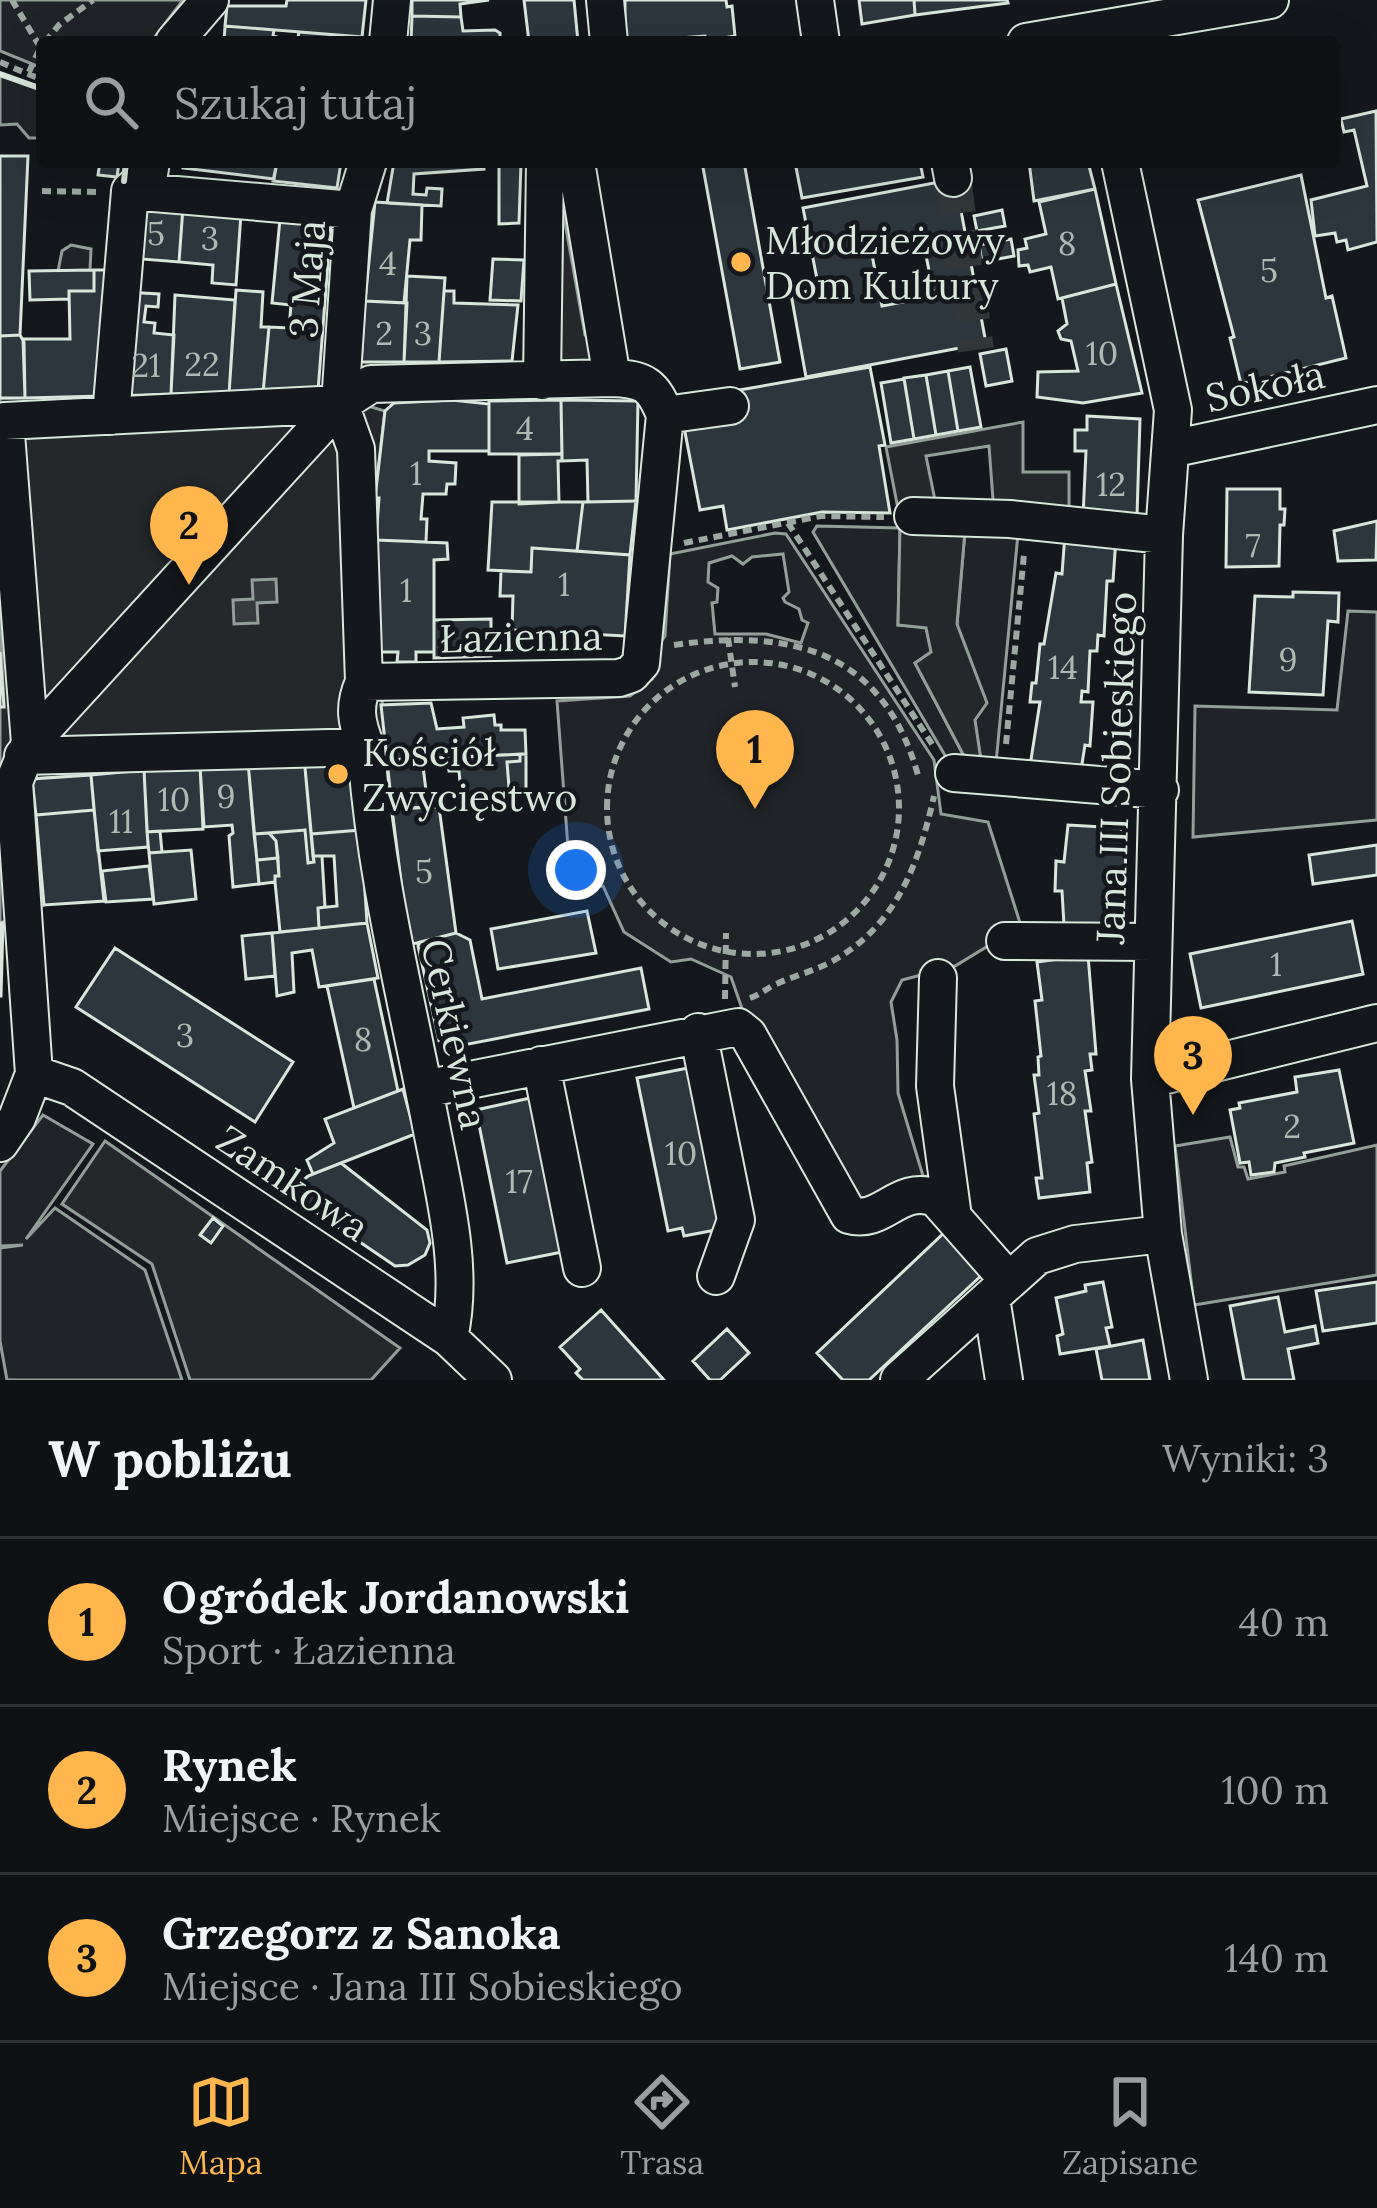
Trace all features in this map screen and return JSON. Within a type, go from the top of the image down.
[{"type":"street","points":[[179,36],[211,0]]},
{"type":"street","points":[[389,36],[392,0]]},
{"type":"street","points":[[604,0],[607,36]]},
{"type":"street","points":[[815,0],[820,36]]},
{"type":"street","points":[[1047,36],[1090,24],[1270,0]]},
{"type":"street","name":"3 Maja","points":[[364,682],[356,449],[340,404],[353,210],[366,168]]},
{"type":"street","points":[[542,381],[545,168]]},
{"type":"street","points":[[577,168],[612,378]]},
{"type":"street","name":"Jana III Sobieskiego","points":[[1121,168],[1173,410],[1165,536],[1150,1079],[1163,1234],[1189,1380]]},
{"type":"street","points":[[111,416],[140,176],[353,210]]},
{"type":"street","points":[[18,747],[340,404],[371,384],[640,379],[655,388],[665,415],[730,406]]},
{"type":"street","points":[[0,1143],[17,1118],[34,1074],[12,907],[18,747],[5,421],[340,404]]},
{"type":"street","name":"Sokoła","points":[[1171,449],[1377,405]]},
{"type":"street","name":"Łazienna","points":[[364,682],[591,680],[631,674],[641,663],[665,415]]},
{"type":"street","points":[[898,517],[1010,519],[1165,536]]},
{"type":"street","name":"Cerkiewna","points":[[364,682],[355,702],[357,725],[366,747],[390,928],[448,1218],[455,1309],[449,1338]]},
{"type":"street","points":[[18,747],[366,747]]},
{"type":"street","points":[[936,782],[1003,777],[1160,790]]},
{"type":"street","points":[[1005,941],[1152,943]]},
{"type":"street","points":[[938,979],[935,1086],[953,1216]]},
{"type":"street","points":[[1150,1079],[1377,1023]]},
{"type":"street","points":[[424,1088],[738,1027],[748,1035],[849,1215],[869,1217],[917,1193],[937,1198],[953,1216],[1000,1290],[1004,1380]]},
{"type":"street","points":[[712,1029],[736,1220],[716,1276]]},
{"type":"street","points":[[541,1064],[582,1268]]},
{"type":"street","name":"Zamkowa","points":[[34,1074],[71,1087],[449,1338],[494,1380]]},
{"type":"street","points":[[899,1380],[1037,1256],[1163,1234]]},
{"type":"path","points":[[12,0],[36,36]]},
{"type":"path","points":[[50,36],[93,0]]},
{"type":"path","points":[[29,72],[36,57]]},
{"type":"path","points":[[0,62],[36,76]]},
{"type":"path","points":[[43,191],[140,176]]},
{"type":"path","points":[[651,550],[821,516],[898,517]]},
{"type":"path","points":[[1003,777],[1027,523]]},
{"type":"path","points":[[726,933],[722,999],[754,998],[855,947],[899,901],[913,872],[936,782],[788,524]]},
{"type":"path","points":[[660,638],[668,646],[752,638],[802,647],[856,675],[897,721],[936,782]]},
{"type":"path","points":[[728,638],[735,687]]},
{"type":"path","points":[[769,662],[796,668],[844,692],[880,732],[898,783],[900,810],[890,863],[861,908],[840,926],[792,950],[765,955],[725,952],[686,938],[644,906],[616,860],[607,806],[617,753],[646,708],[690,676],[732,664],[769,662]]},
{"type":"shaded area","points":[[0,0],[183,0],[156,36],[36,36],[36,66],[0,51]]},
{"type":"shaded area","points":[[0,74],[36,87],[36,138],[29,138],[17,124],[0,125]]},
{"type":"shaded area","points":[[553,168],[557,168],[571,191],[561,200],[585,335],[600,344],[588,366],[559,367],[550,316],[561,303],[562,250],[552,239]]},
{"type":"shaded area","points":[[71,245],[91,249],[90,270],[58,271],[62,251]]},
{"type":"shaded area","points":[[318,391],[385,411],[375,497],[379,498],[378,652],[387,760],[351,768],[340,756],[33,779],[44,905],[0,923],[0,707],[4,706],[0,398]]},
{"type":"shaded area","points":[[1023,422],[1023,472],[1069,472],[1069,514],[994,513],[989,446],[926,456],[937,510],[899,514],[886,447]]},
{"type":"shaded area","points":[[817,526],[900,528],[898,625],[926,627],[932,653],[915,663],[965,758],[946,757],[813,532]]},
{"type":"shaded area","points":[[900,528],[965,531],[957,624],[987,703],[975,720],[981,760],[965,758],[915,663],[931,652],[926,628],[898,625]]},
{"type":"shaded area","points":[[965,531],[1018,534],[996,763],[981,760],[957,624]]},
{"type":"shaded area","points":[[786,534],[934,760],[941,814],[988,822],[1021,926],[955,966],[902,980],[891,1002],[898,1093],[923,1176],[939,1178],[864,1205],[746,1020],[731,977],[691,959],[671,962],[624,932],[603,886],[571,888],[557,701],[630,696],[652,679],[658,646],[665,636],[670,554]],"holes":[[[783,554],[789,592],[785,602],[799,609],[808,623],[801,643],[766,634],[715,634],[712,603],[717,602],[718,588],[708,582],[709,563],[732,556],[743,564],[752,557]]]},
{"type":"shaded area","points":[[276,579],[277,602],[257,603],[258,623],[234,624],[233,600],[253,599],[252,580]]},
{"type":"shaded area","points":[[1348,611],[1377,612],[1377,820],[1193,837],[1195,706],[1337,710]]},
{"type":"shaded area","points":[[43,1115],[93,1144],[26,1239],[55,1208],[145,1270],[182,1380],[7,1380],[0,1341],[0,1248],[23,1245],[0,1246],[0,1171]]},
{"type":"shaded area","points":[[1230,1137],[1238,1167],[1244,1167],[1248,1179],[1377,1145],[1377,1275],[1194,1305],[1175,1146]]},
{"type":"shaded area","points":[[105,1141],[400,1348],[371,1380],[190,1380],[152,1264],[62,1204]]},
{"type":"building","points":[[287,0],[366,0],[362,36],[225,26],[227,6],[286,6]]},
{"type":"building","points":[[412,0],[489,0],[460,4],[461,17],[412,16]]},
{"type":"building","points":[[524,0],[574,0],[577,36],[528,36]]},
{"type":"building","points":[[625,0],[726,0],[727,7],[732,6],[735,36],[625,36]]},
{"type":"building","points":[[859,0],[914,0],[915,15],[862,24]]},
{"type":"building","points":[[914,0],[1007,0],[1008,3],[915,15]]},
{"type":"building","points":[[412,16],[461,17],[463,31],[500,33],[500,36],[411,36]]},
{"type":"building","points":[[225,26],[274,30],[273,36],[224,36]]},
{"type":"building","points":[[299,32],[349,36],[298,36]]},
{"type":"building","points":[[1376,111],[1377,242],[1348,250],[1346,240],[1337,242],[1335,233],[1315,236],[1311,200],[1367,186],[1354,130],[1344,132],[1341,119]]},
{"type":"building","points":[[0,156],[28,156],[20,335],[0,336]]},
{"type":"building","points":[[99,168],[118,168],[117,177],[98,175]]},
{"type":"building","points":[[183,168],[276,168],[274,179]]},
{"type":"building","points":[[276,168],[340,168],[337,188],[273,181]]},
{"type":"building","points":[[393,168],[484,168],[414,174],[413,194],[442,189],[441,206],[387,203]]},
{"type":"building","points":[[499,168],[521,168],[519,223],[499,224]]},
{"type":"building","name":"Młodzieżowy Dom Kultury","points":[[703,168],[745,168],[780,362],[740,369]]},
{"type":"building","points":[[796,168],[921,168],[923,177],[802,198]]},
{"type":"building","points":[[1030,168],[1090,168],[1095,189],[1034,201]]},
{"type":"building","points":[[1301,175],[1326,298],[1332,296],[1346,358],[1241,384],[1230,338],[1234,337],[1198,200]]},
{"type":"building","points":[[955,179],[986,343],[806,377],[791,294],[819,289],[803,208]],"holes":[[[923,240],[934,296],[882,306],[871,250]]]},
{"type":"building","points":[[1095,189],[1116,284],[1058,299],[1051,267],[1030,272],[1028,265],[1019,266],[1018,250],[1027,248],[1025,239],[1046,234],[1039,202]]},
{"type":"building","points":[[134,202],[183,207],[179,262],[129,258]]},
{"type":"building","points":[[375,202],[422,205],[421,240],[410,240],[404,303],[365,301]]},
{"type":"building","points":[[183,207],[241,214],[236,285],[212,283],[213,265],[179,262]]},
{"type":"building","points":[[1002,210],[1005,226],[977,231],[974,216]]},
{"type":"building","points":[[280,219],[331,224],[318,391],[263,393],[269,327],[289,328],[291,305],[272,303]]},
{"type":"building","points":[[1011,239],[1014,256],[982,262],[979,245]]},
{"type":"building","points":[[493,259],[524,260],[521,301],[490,300]]},
{"type":"building","points":[[94,270],[115,270],[104,396],[25,398],[23,339],[70,339],[69,291],[94,291]]},
{"type":"building","points":[[94,270],[94,291],[69,291],[69,299],[30,300],[29,271]]},
{"type":"building","points":[[407,276],[445,278],[439,362],[404,362]]},
{"type":"building","points":[[1116,284],[1142,393],[1083,403],[1037,397],[1038,372],[1078,371],[1071,341],[1061,339],[1058,331],[1067,324],[1062,298]]},
{"type":"building","points":[[236,290],[263,292],[261,327],[269,327],[263,393],[229,394]]},
{"type":"building","points":[[444,291],[454,291],[454,303],[518,305],[512,361],[439,362]]},
{"type":"building","points":[[125,292],[159,294],[158,307],[146,306],[144,322],[155,323],[154,333],[174,335],[171,394],[117,396]]},
{"type":"building","points":[[175,295],[235,300],[229,394],[171,394]]},
{"type":"building","points":[[365,301],[407,303],[404,362],[361,362]]},
{"type":"building","points":[[20,335],[25,398],[0,398],[0,336]]},
{"type":"building","points":[[1006,349],[1012,381],[986,386],[980,354]]},
{"type":"building","points":[[870,367],[885,445],[879,446],[890,513],[822,512],[727,530],[723,506],[700,510],[684,427],[728,392]]},
{"type":"building","points":[[970,367],[981,427],[958,431],[948,371]]},
{"type":"building","points":[[948,371],[958,431],[936,435],[926,375]]},
{"type":"building","points":[[926,375],[936,435],[914,439],[904,378]]},
{"type":"building","points":[[904,379],[914,439],[891,443],[881,383]]},
{"type":"building","points":[[452,400],[489,404],[489,451],[429,451],[429,461],[456,463],[455,484],[447,484],[446,494],[423,494],[426,542],[376,540],[379,498],[375,498],[385,411],[394,403]]},
{"type":"building","points":[[561,400],[638,401],[636,501],[588,502],[587,460],[562,461]]},
{"type":"building","points":[[561,400],[562,454],[489,454],[489,401]]},
{"type":"building","points":[[1087,416],[1140,419],[1137,516],[1083,517],[1086,451],[1075,451],[1075,430],[1087,430]]},
{"type":"building","points":[[562,454],[559,502],[519,504],[519,455]]},
{"type":"building","points":[[1227,489],[1280,489],[1280,509],[1285,509],[1279,566],[1226,567]]},
{"type":"building","points":[[636,501],[630,555],[577,551],[583,502]]},
{"type":"building","points":[[492,502],[583,502],[577,551],[532,548],[531,572],[488,570]]},
{"type":"building","points":[[1377,521],[1376,560],[1338,561],[1334,531]]},
{"type":"building","points":[[1065,534],[1116,538],[1113,581],[1107,581],[1104,636],[1098,635],[1097,651],[1090,651],[1088,692],[1082,691],[1081,702],[1093,702],[1090,746],[1085,745],[1081,770],[1030,766],[1040,702],[1030,702],[1032,683],[1036,683],[1056,573],[1062,574]]},
{"type":"building","points":[[376,540],[447,543],[448,559],[434,560],[434,652],[416,652],[416,662],[397,662],[398,652],[378,652]]},
{"type":"building","points":[[532,548],[630,555],[625,636],[512,630],[513,596],[500,596],[501,571],[531,572]]},
{"type":"building","points":[[1293,592],[1339,593],[1338,622],[1328,621],[1323,695],[1249,692],[1255,596],[1293,597]]},
{"type":"building","points":[[491,619],[491,656],[434,658],[434,620]]},
{"type":"building","points":[[0,652],[4,707],[0,707]]},
{"type":"building","points":[[431,703],[437,729],[464,727],[463,718],[494,715],[501,730],[525,730],[526,754],[387,760],[381,705]]},
{"type":"building","points":[[520,754],[526,754],[526,794],[510,798],[507,762],[520,761]]},
{"type":"building","points":[[520,754],[520,761],[507,762],[510,801],[462,804],[459,771],[449,771],[447,758]]},
{"type":"building","points":[[340,756],[351,768],[361,830],[311,834],[304,757]]},
{"type":"building","points":[[304,757],[314,862],[308,863],[305,830],[254,834],[248,762]]},
{"type":"building","points":[[422,758],[428,807],[392,809],[387,760]]},
{"type":"building","points":[[248,762],[259,884],[233,887],[232,825],[204,827],[200,766]]},
{"type":"building","points":[[200,766],[203,829],[147,832],[144,770]]},
{"type":"building","points":[[144,770],[148,847],[98,851],[91,775]]},
{"type":"building","points":[[91,775],[94,810],[36,815],[32,779]]},
{"type":"building","points":[[439,807],[456,933],[409,945],[392,809]]},
{"type":"building","points":[[94,810],[104,901],[44,905],[36,815]]},
{"type":"building","points":[[1068,825],[1120,828],[1126,837],[1124,930],[1064,925],[1062,891],[1055,891],[1056,861],[1064,862]]},
{"type":"building","points":[[305,830],[308,863],[314,862],[313,856],[322,856],[325,907],[318,908],[319,928],[280,932],[276,841],[269,833]]},
{"type":"building","points":[[361,830],[367,923],[319,928],[318,908],[337,906],[334,856],[313,856],[311,834]]},
{"type":"building","points":[[160,831],[162,852],[149,853],[147,832]]},
{"type":"building","points":[[269,833],[276,841],[278,858],[257,860],[254,834]]},
{"type":"building","points":[[1377,845],[1377,875],[1313,884],[1309,855]]},
{"type":"building","points":[[191,850],[196,899],[154,904],[149,853]]},
{"type":"building","points":[[278,858],[275,882],[259,884],[257,860]]},
{"type":"building","points":[[149,866],[153,899],[106,902],[102,871]]},
{"type":"building","points":[[587,911],[596,953],[498,969],[491,929]]},
{"type":"building","points":[[1352,921],[1363,974],[1201,1008],[1190,954]]},
{"type":"building","points":[[3,923],[1,996],[0,996]]},
{"type":"building","points":[[367,923],[378,978],[319,987],[312,950],[292,953],[294,992],[277,996],[272,933]]},
{"type":"building","points":[[272,933],[275,976],[246,979],[242,936]]},
{"type":"building","points":[[456,933],[470,940],[482,999],[641,968],[649,1009],[453,1047],[439,1041],[418,946]]},
{"type":"building","points":[[115,948],[293,1062],[255,1122],[76,1007]]},
{"type":"building","points":[[1088,955],[1096,1054],[1090,1054],[1092,1070],[1085,1071],[1091,1111],[1085,1111],[1092,1162],[1087,1163],[1090,1192],[1039,1198],[1036,1178],[1042,1178],[1034,1075],[1039,1075],[1041,1056],[1035,1001],[1042,1000],[1037,962]]},
{"type":"building","points":[[374,979],[398,1091],[354,1108],[327,986]]},
{"type":"building","points":[[693,1067],[726,1228],[684,1236],[682,1228],[668,1231],[637,1078]]},
{"type":"building","points":[[1339,1070],[1354,1143],[1304,1153],[1305,1157],[1275,1163],[1274,1172],[1251,1175],[1249,1162],[1240,1163],[1230,1110],[1240,1108],[1239,1103],[1297,1092],[1295,1077]]},
{"type":"building","points":[[403,1089],[415,1134],[313,1174],[307,1160],[334,1143],[325,1119]]},
{"type":"building","points":[[530,1098],[562,1252],[507,1263],[476,1110]]},
{"type":"building","points":[[341,1163],[427,1230],[430,1243],[425,1255],[395,1266],[288,1193],[308,1176]]},
{"type":"building","points":[[213,1218],[223,1226],[211,1243],[200,1235]]},
{"type":"building","points":[[946,1231],[984,1273],[869,1380],[843,1380],[817,1353]]},
{"type":"building","points":[[1103,1282],[1112,1327],[1106,1328],[1110,1346],[1060,1354],[1057,1336],[1063,1334],[1056,1298]]},
{"type":"building","points":[[1377,1282],[1377,1323],[1323,1331],[1316,1291]]},
{"type":"building","points":[[1278,1297],[1285,1332],[1315,1326],[1318,1343],[1288,1349],[1294,1380],[1244,1380],[1230,1306]]},
{"type":"building","points":[[601,1310],[664,1380],[583,1380],[576,1373],[580,1369],[560,1347]]},
{"type":"building","points":[[727,1329],[749,1353],[720,1380],[710,1380],[693,1361]]},
{"type":"building","points":[[1143,1340],[1150,1380],[1102,1380],[1096,1349]]},
{"type":"tunnel","points":[[953,178],[976,350]]},
{"type":"wall","points":[[0,74],[36,87]]},
{"type":"wall","points":[[124,181],[125,168]]},
{"type":"place","name":"Młodzieżowy Dom Kultury","points":[[741,262]]},
{"type":"place","name":"Rynek","points":[[189,585]]},
{"type":"place","name":"Kościół Zwycięstwo","points":[[338,774]]},
{"type":"place","name":"Ogródek Jordanowski","points":[[755,809]]},
{"type":"place","name":"Grzegorz z Sanoka","points":[[1193,1115]]}]
